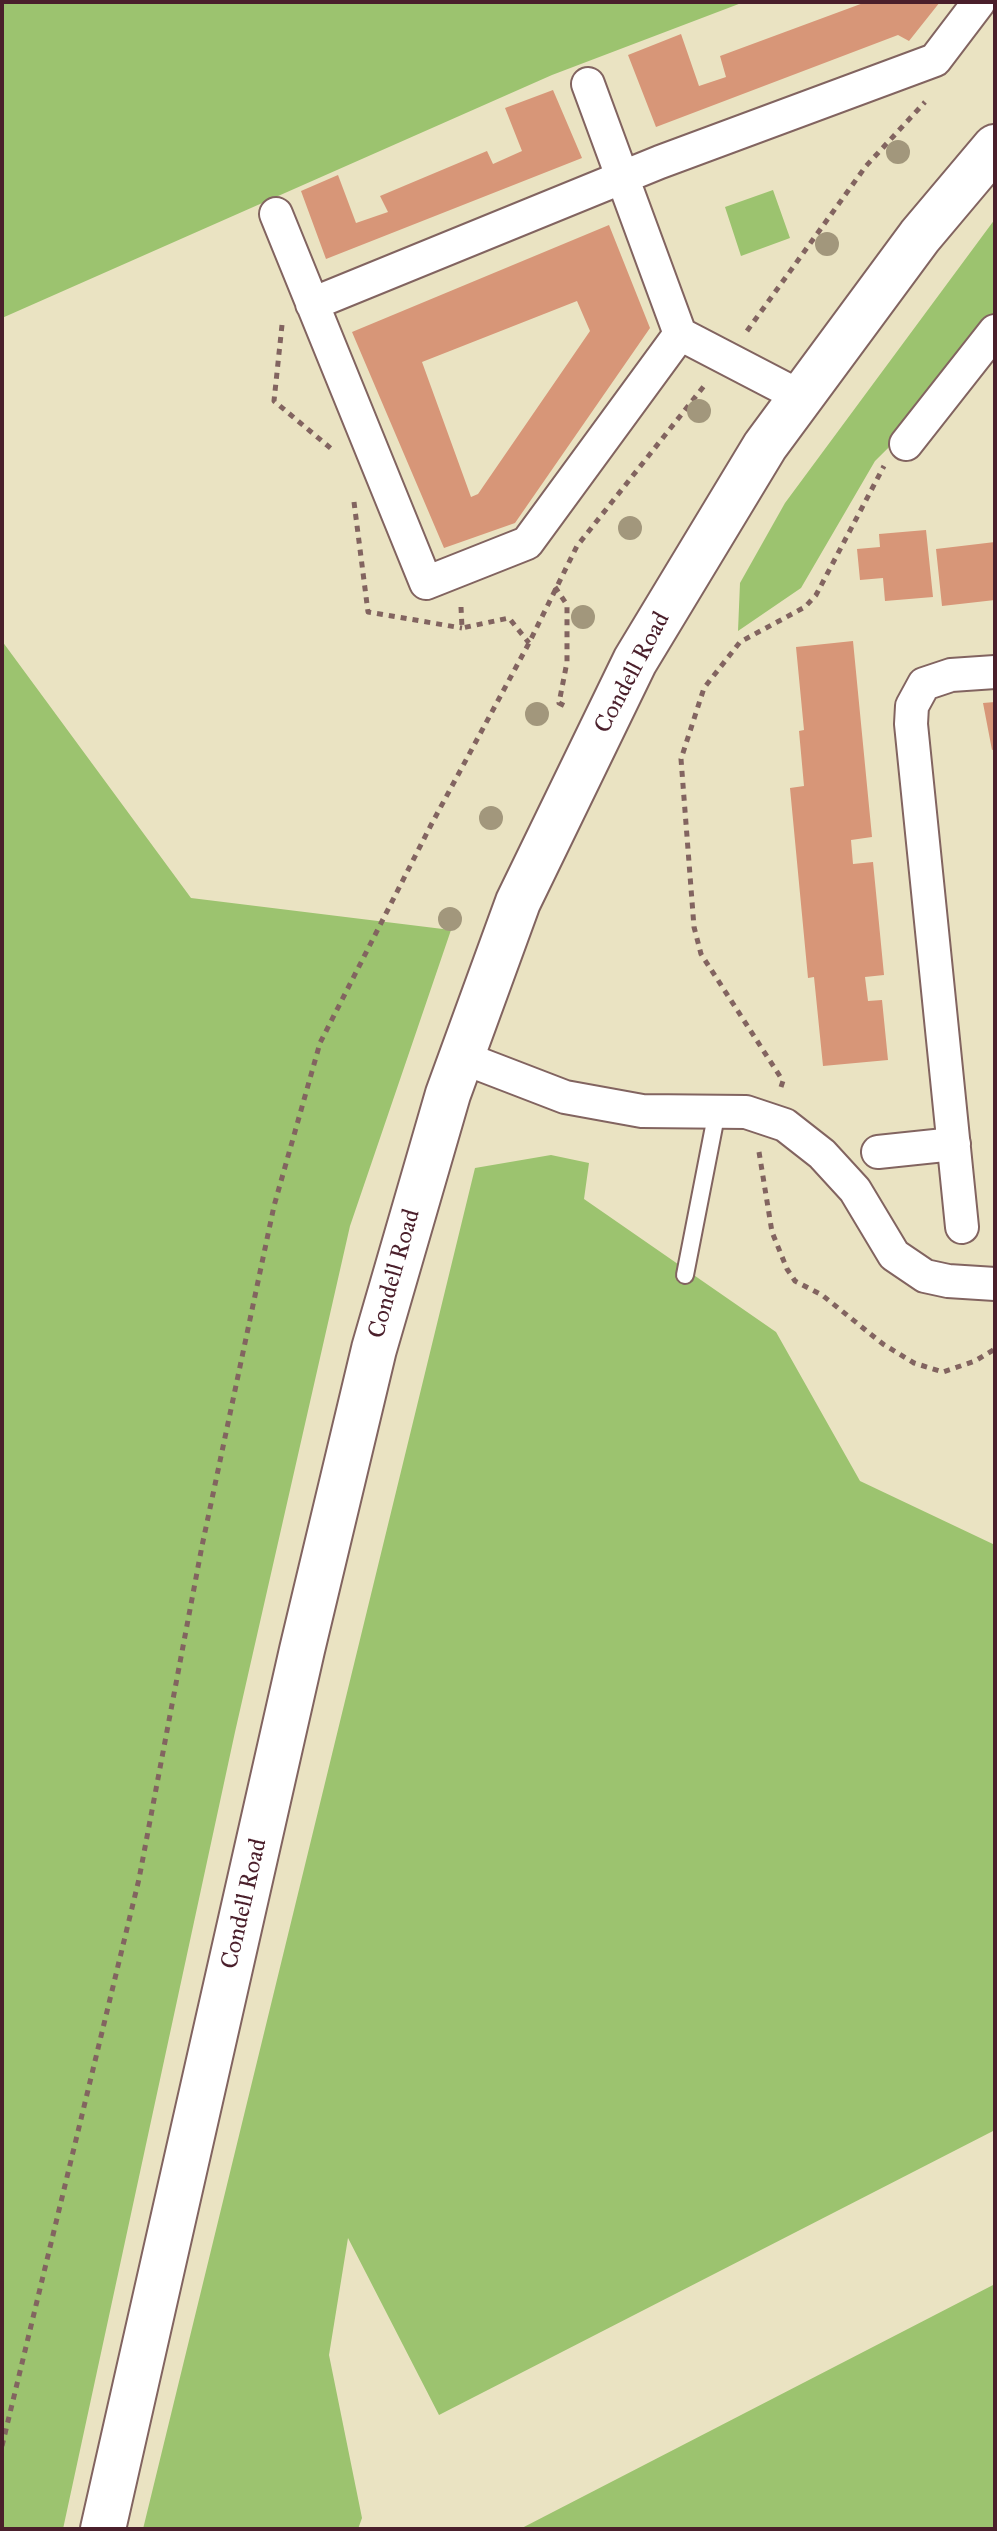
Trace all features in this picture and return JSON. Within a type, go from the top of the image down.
[{"type":"main road","name":"Condell Road","points":[[103,2529],[374,1349],[448,1094],[518,902],[635,661],[765,446],[920,236],[995,147]]},
{"type":"street","points":[[312,304],[624,177],[935,60],[979,2]]},
{"type":"street","points":[[588,84],[680,334],[801,397]]},
{"type":"street","points":[[276,214],[426,583],[527,543],[680,334]]},
{"type":"street","points":[[906,444],[995,331]]},
{"type":"street","points":[[962,1227],[911,724],[912,706],[924,684],[951,675],[995,672]]},
{"type":"street","points":[[461,1057],[565,1097],[642,1111],[746,1112],[785,1125],[822,1154],[855,1190],[894,1255],[925,1276],[995,1284]]},
{"type":"street","points":[[878,1152],[954,1144]]},
{"type":"lane","points":[[685,1275],[717,1111]]},
{"type":"path","points":[[2,2446],[139,1879],[202,1546],[274,1206],[320,1043],[577,546],[783,284],[866,166],[926,100]]},
{"type":"path","points":[[282,325],[274,401],[338,454]]},
{"type":"path","points":[[906,444],[892,451],[816,595],[805,607],[740,642],[704,688],[681,759],[694,927],[701,954],[783,1081],[759,1143],[761,1174],[772,1232],[795,1281],[822,1295],[883,1344],[914,1363],[943,1372],[975,1361],[995,1349]]},
{"type":"path","points":[[352,489],[368,612],[462,628],[509,618],[529,643]]},
{"type":"path","points":[[458,570],[462,628]]},
{"type":"path","points":[[555,587],[567,605],[567,662],[559,703]]},
{"type":"green space","points":[[2,2],[744,2],[552,75],[2,318]]},
{"type":"green space","points":[[773,190],[790,238],[741,256],[725,207]]},
{"type":"green space","points":[[995,219],[995,342],[875,461],[801,588],[738,631],[740,583],[785,503]]},
{"type":"green space","points":[[2,641],[191,898],[451,930],[350,1226],[235,1732],[63,2529],[2,2529]]},
{"type":"green space","points":[[551,1155],[589,1163],[584,1199],[776,1332],[860,1481],[995,1545],[995,2130],[439,2415],[348,2238],[329,2355],[362,2518],[358,2529],[143,2529],[475,1168]]},
{"type":"green space","points":[[995,2284],[995,2529],[520,2529]]},
{"type":"building","points":[[866,2],[940,2],[909,41],[898,35],[656,127],[628,55],[681,34],[699,86],[726,77],[720,56]]},
{"type":"building","points":[[553,90],[582,158],[326,259],[301,191],[338,175],[356,223],[388,212],[380,196],[487,151],[493,164],[522,151],[505,108]]},
{"type":"building","points":[[609,225],[650,328],[515,523],[444,548],[352,332]],"holes":[[[577,301],[590,331],[478,494],[471,497],[422,362]]]},
{"type":"building","points":[[926,530],[933,597],[885,601],[883,578],[860,580],[857,549],[880,547],[879,534]]},
{"type":"building","points":[[995,542],[995,600],[942,606],[936,549]]},
{"type":"building","points":[[853,641],[872,837],[851,840],[853,864],[873,862],[884,975],[865,977],[868,1001],[882,1000],[888,1060],[823,1066],[814,977],[808,978],[790,788],[804,786],[799,731],[804,730],[796,647]]},
{"type":"building","points":[[995,702],[995,749],[992,750],[983,703]]}]
